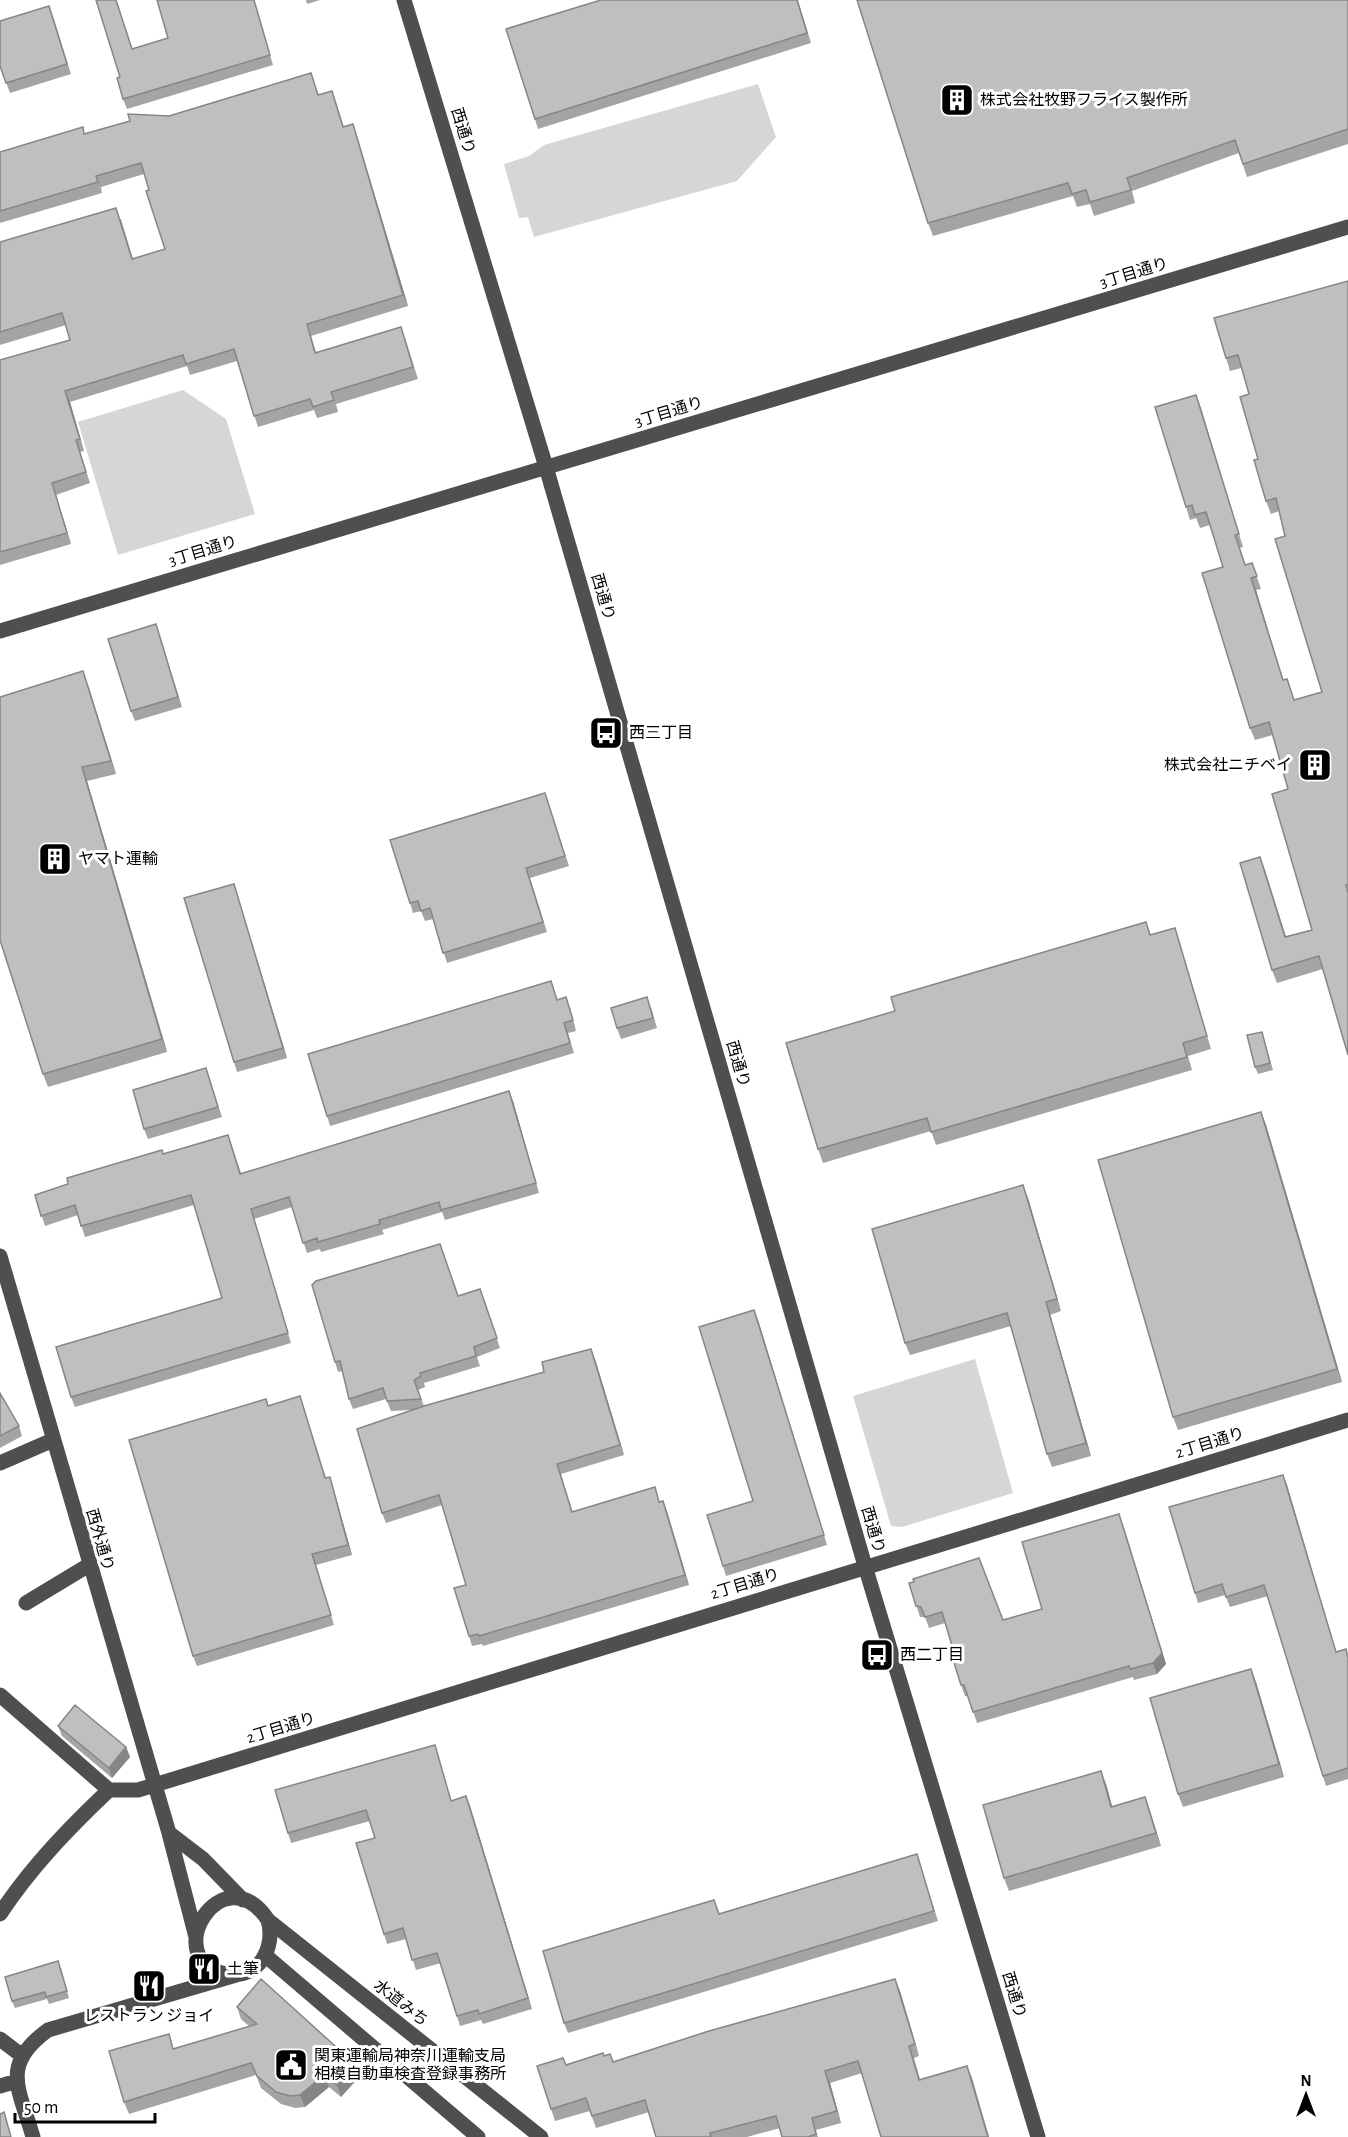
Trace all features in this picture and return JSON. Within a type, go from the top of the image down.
[{"type":"street","name":"西通り","points":[[404,0],[546,467],[865,1566],[1038,2137]]},
{"type":"street","name":"3丁目通り","points":[[0,631],[1348,227]]},
{"type":"street","name":"西外通り","points":[[0,1256],[88,1564],[169,1833],[196,1937]]},
{"type":"street","name":"2丁目通り","points":[[109,1790],[138,1790],[154,1786],[865,1566],[1348,1420]]},
{"type":"street","points":[[0,1463],[53,1440]]},
{"type":"street","points":[[26,1603],[88,1564]]},
{"type":"street","points":[[0,1695],[109,1790],[59,1839],[21,1883],[0,1914]]},
{"type":"street","points":[[33,2137],[17,2081],[16,2067],[21,2055],[32,2041],[48,2030],[188,1991],[238,1974],[254,1968],[266,1956],[271,1944],[268,1920],[261,1911],[243,1900],[203,1859],[169,1833]]},
{"type":"street","points":[[238,1974],[215,1969],[205,1961],[196,1937],[197,1926],[210,1907],[220,1901],[243,1900]]},
{"type":"street","name":"水道みち","points":[[268,1920],[541,2137]]},
{"type":"street","points":[[266,1956],[478,2137]]},
{"type":"street","points":[[188,1991],[205,1961]]},
{"type":"street","points":[[0,2039],[21,2055]]},
{"type":"street","points":[[0,2086],[17,2081]]},
{"type":"shaded area","points":[[758,84],[776,137],[737,181],[534,237],[528,217],[519,218],[504,164],[529,156],[544,145]]},
{"type":"shaded area","points":[[183,390],[226,419],[255,514],[118,555],[78,422]]},
{"type":"shaded area","points":[[975,1359],[1013,1493],[902,1527],[891,1526],[853,1396]]},
{"type":"building","points":[[96,0],[116,0],[132,49],[168,38],[157,0],[254,0],[270,55],[123,99],[117,78],[120,77]]},
{"type":"building","points":[[601,0],[797,0],[807,33],[535,119],[506,29]]},
{"type":"building","points":[[857,0],[1348,0],[1348,129],[1243,164],[1235,140],[1127,178],[1131,190],[1090,202],[1086,190],[1072,194],[1068,183],[928,223]]},
{"type":"building","points":[[49,6],[67,64],[6,83],[0,66],[0,21]]},
{"type":"building","points":[[311,73],[318,95],[332,91],[343,127],[353,124],[403,295],[307,324],[315,353],[401,327],[413,367],[331,392],[334,400],[313,407],[310,399],[254,416],[234,349],[186,364],[183,355],[65,391],[80,439],[76,440],[86,472],[52,483],[67,533],[0,552],[0,360],[70,340],[62,313],[0,332],[0,242],[116,208],[132,259],[165,249],[146,191],[149,190],[141,163],[96,176],[98,182],[0,211],[0,152],[83,127],[84,134],[130,121],[128,114],[169,116]]},
{"type":"building","points":[[1348,281],[1348,885],[1346,885],[1348,893],[1348,1055],[1319,956],[1272,970],[1240,863],[1260,857],[1285,937],[1312,930],[1272,794],[1288,789],[1269,722],[1250,728],[1202,573],[1223,567],[1206,512],[1195,515],[1192,505],[1186,507],[1155,407],[1196,395],[1239,534],[1235,535],[1245,565],[1252,563],[1257,576],[1251,578],[1283,680],[1287,679],[1294,700],[1322,692],[1275,539],[1285,536],[1276,498],[1266,501],[1254,460],[1258,459],[1240,397],[1249,394],[1238,355],[1226,358],[1214,318]]},
{"type":"building","points":[[156,624],[178,697],[131,711],[108,639]]},
{"type":"building","name":"ヤマト運輸","points":[[83,671],[111,761],[82,767],[162,1039],[43,1074],[0,940],[0,697]]},
{"type":"building","points":[[545,793],[565,856],[526,868],[543,922],[443,953],[430,908],[421,911],[418,901],[410,903],[390,840]]},
{"type":"building","points":[[234,884],[283,1048],[234,1062],[184,898]]},
{"type":"building","points":[[1146,922],[1150,935],[1175,928],[1207,1036],[1183,1043],[1187,1057],[931,1132],[927,1118],[818,1149],[786,1043],[895,1011],[891,997]]},
{"type":"building","points":[[551,981],[557,1000],[566,997],[573,1020],[564,1023],[570,1043],[327,1116],[308,1054]]},
{"type":"building","points":[[647,997],[653,1018],[617,1028],[611,1008]]},
{"type":"building","points":[[1262,1032],[1270,1063],[1255,1067],[1247,1035]]},
{"type":"building","points":[[206,1068],[218,1107],[144,1129],[133,1090]]},
{"type":"building","points":[[509,1091],[536,1183],[441,1210],[439,1202],[379,1220],[380,1224],[318,1242],[317,1238],[303,1243],[289,1197],[251,1209],[288,1333],[71,1397],[56,1347],[222,1298],[191,1195],[81,1226],[75,1205],[41,1216],[35,1195],[68,1184],[67,1178],[162,1150],[163,1154],[228,1135],[240,1174]]},
{"type":"building","points":[[1261,1112],[1337,1369],[1173,1417],[1098,1160]]},
{"type":"building","points":[[1023,1185],[1057,1299],[1046,1302],[1086,1443],[1047,1454],[1007,1313],[905,1343],[872,1229]]},
{"type":"building","points":[[440,1244],[458,1296],[480,1289],[497,1338],[474,1347],[476,1356],[420,1373],[421,1376],[414,1380],[421,1399],[387,1401],[383,1388],[349,1399],[340,1361],[335,1362],[312,1285],[316,1281]]},
{"type":"building","points":[[754,1310],[824,1535],[723,1566],[707,1515],[753,1501],[699,1327]]},
{"type":"building","points":[[591,1349],[620,1445],[557,1464],[572,1512],[655,1487],[659,1502],[663,1501],[685,1575],[479,1636],[478,1634],[469,1636],[454,1588],[466,1585],[439,1495],[382,1513],[357,1429],[424,1406],[544,1372],[542,1362]]},
{"type":"building","points":[[0,1393],[19,1426],[0,1436]]},
{"type":"building","points":[[300,1396],[325,1478],[330,1477],[348,1545],[312,1554],[331,1615],[193,1656],[129,1440],[266,1399],[268,1406]]},
{"type":"building","points":[[1283,1475],[1336,1652],[1346,1649],[1348,1658],[1348,1768],[1323,1776],[1264,1585],[1226,1597],[1222,1584],[1195,1593],[1169,1507]]},
{"type":"building","points":[[1119,1514],[1162,1653],[1153,1663],[1130,1669],[1129,1666],[973,1712],[964,1685],[961,1685],[949,1647],[952,1646],[942,1612],[925,1617],[921,1607],[916,1606],[909,1583],[914,1582],[913,1579],[979,1558],[1003,1620],[1042,1609],[1022,1542]]},
{"type":"building","points":[[1251,1669],[1279,1764],[1178,1794],[1150,1698]]},
{"type":"building","points":[[75,1705],[126,1747],[109,1768],[58,1726]]},
{"type":"building","points":[[435,1745],[451,1801],[466,1796],[528,1998],[479,2014],[478,2010],[457,2016],[437,1953],[412,1960],[403,1928],[384,1934],[356,1843],[375,1838],[366,1810],[288,1833],[275,1790]]},
{"type":"building","points":[[1101,1771],[1111,1807],[1145,1797],[1156,1833],[1004,1878],[983,1805]]},
{"type":"building","points":[[917,1854],[934,1911],[564,2023],[543,1951],[714,1900],[719,1914]]},
{"type":"building","points":[[58,1961],[67,1991],[46,1997],[45,1992],[12,2001],[5,1977]]},
{"type":"building","points":[[261,1979],[355,2064],[337,2085],[324,2075],[300,2095],[290,2096],[276,2092],[257,2076],[251,2063],[124,2102],[109,2051],[169,2034],[173,2049],[257,2024],[237,2007]]},
{"type":"building","points":[[895,1979],[915,2044],[909,2046],[919,2080],[967,2066],[988,2137],[881,2137],[858,2061],[825,2071],[837,2111],[812,2118],[816,2134],[808,2137],[782,2137],[776,2116],[710,2133],[711,2137],[656,2137],[645,2100],[592,2116],[586,2098],[551,2109],[537,2066],[563,2058],[566,2065],[603,2053],[604,2056],[610,2054],[613,2062],[709,2031]]},
{"type":"building","points":[[4,2112],[11,2137],[0,2137],[0,2114]]},
{"type":"place","name":"株式会社牧野フライス製作所","points":[[957,100]]},
{"type":"place","name":"西三丁目","points":[[606,733]]},
{"type":"place","name":"株式会社ニチベイ","points":[[1315,765]]},
{"type":"place","name":"ヤマト運輸","points":[[55,859]]},
{"type":"place","name":"西二丁目","points":[[877,1655]]},
{"type":"place","name":"土筆","points":[[204,1969]]},
{"type":"place","name":"レストラン ジョイ","points":[[149,1986]]},
{"type":"place","name":"関東運輸局神奈川運輸支局 相模自動車検査登録事務所","points":[[291,2065]]}]
